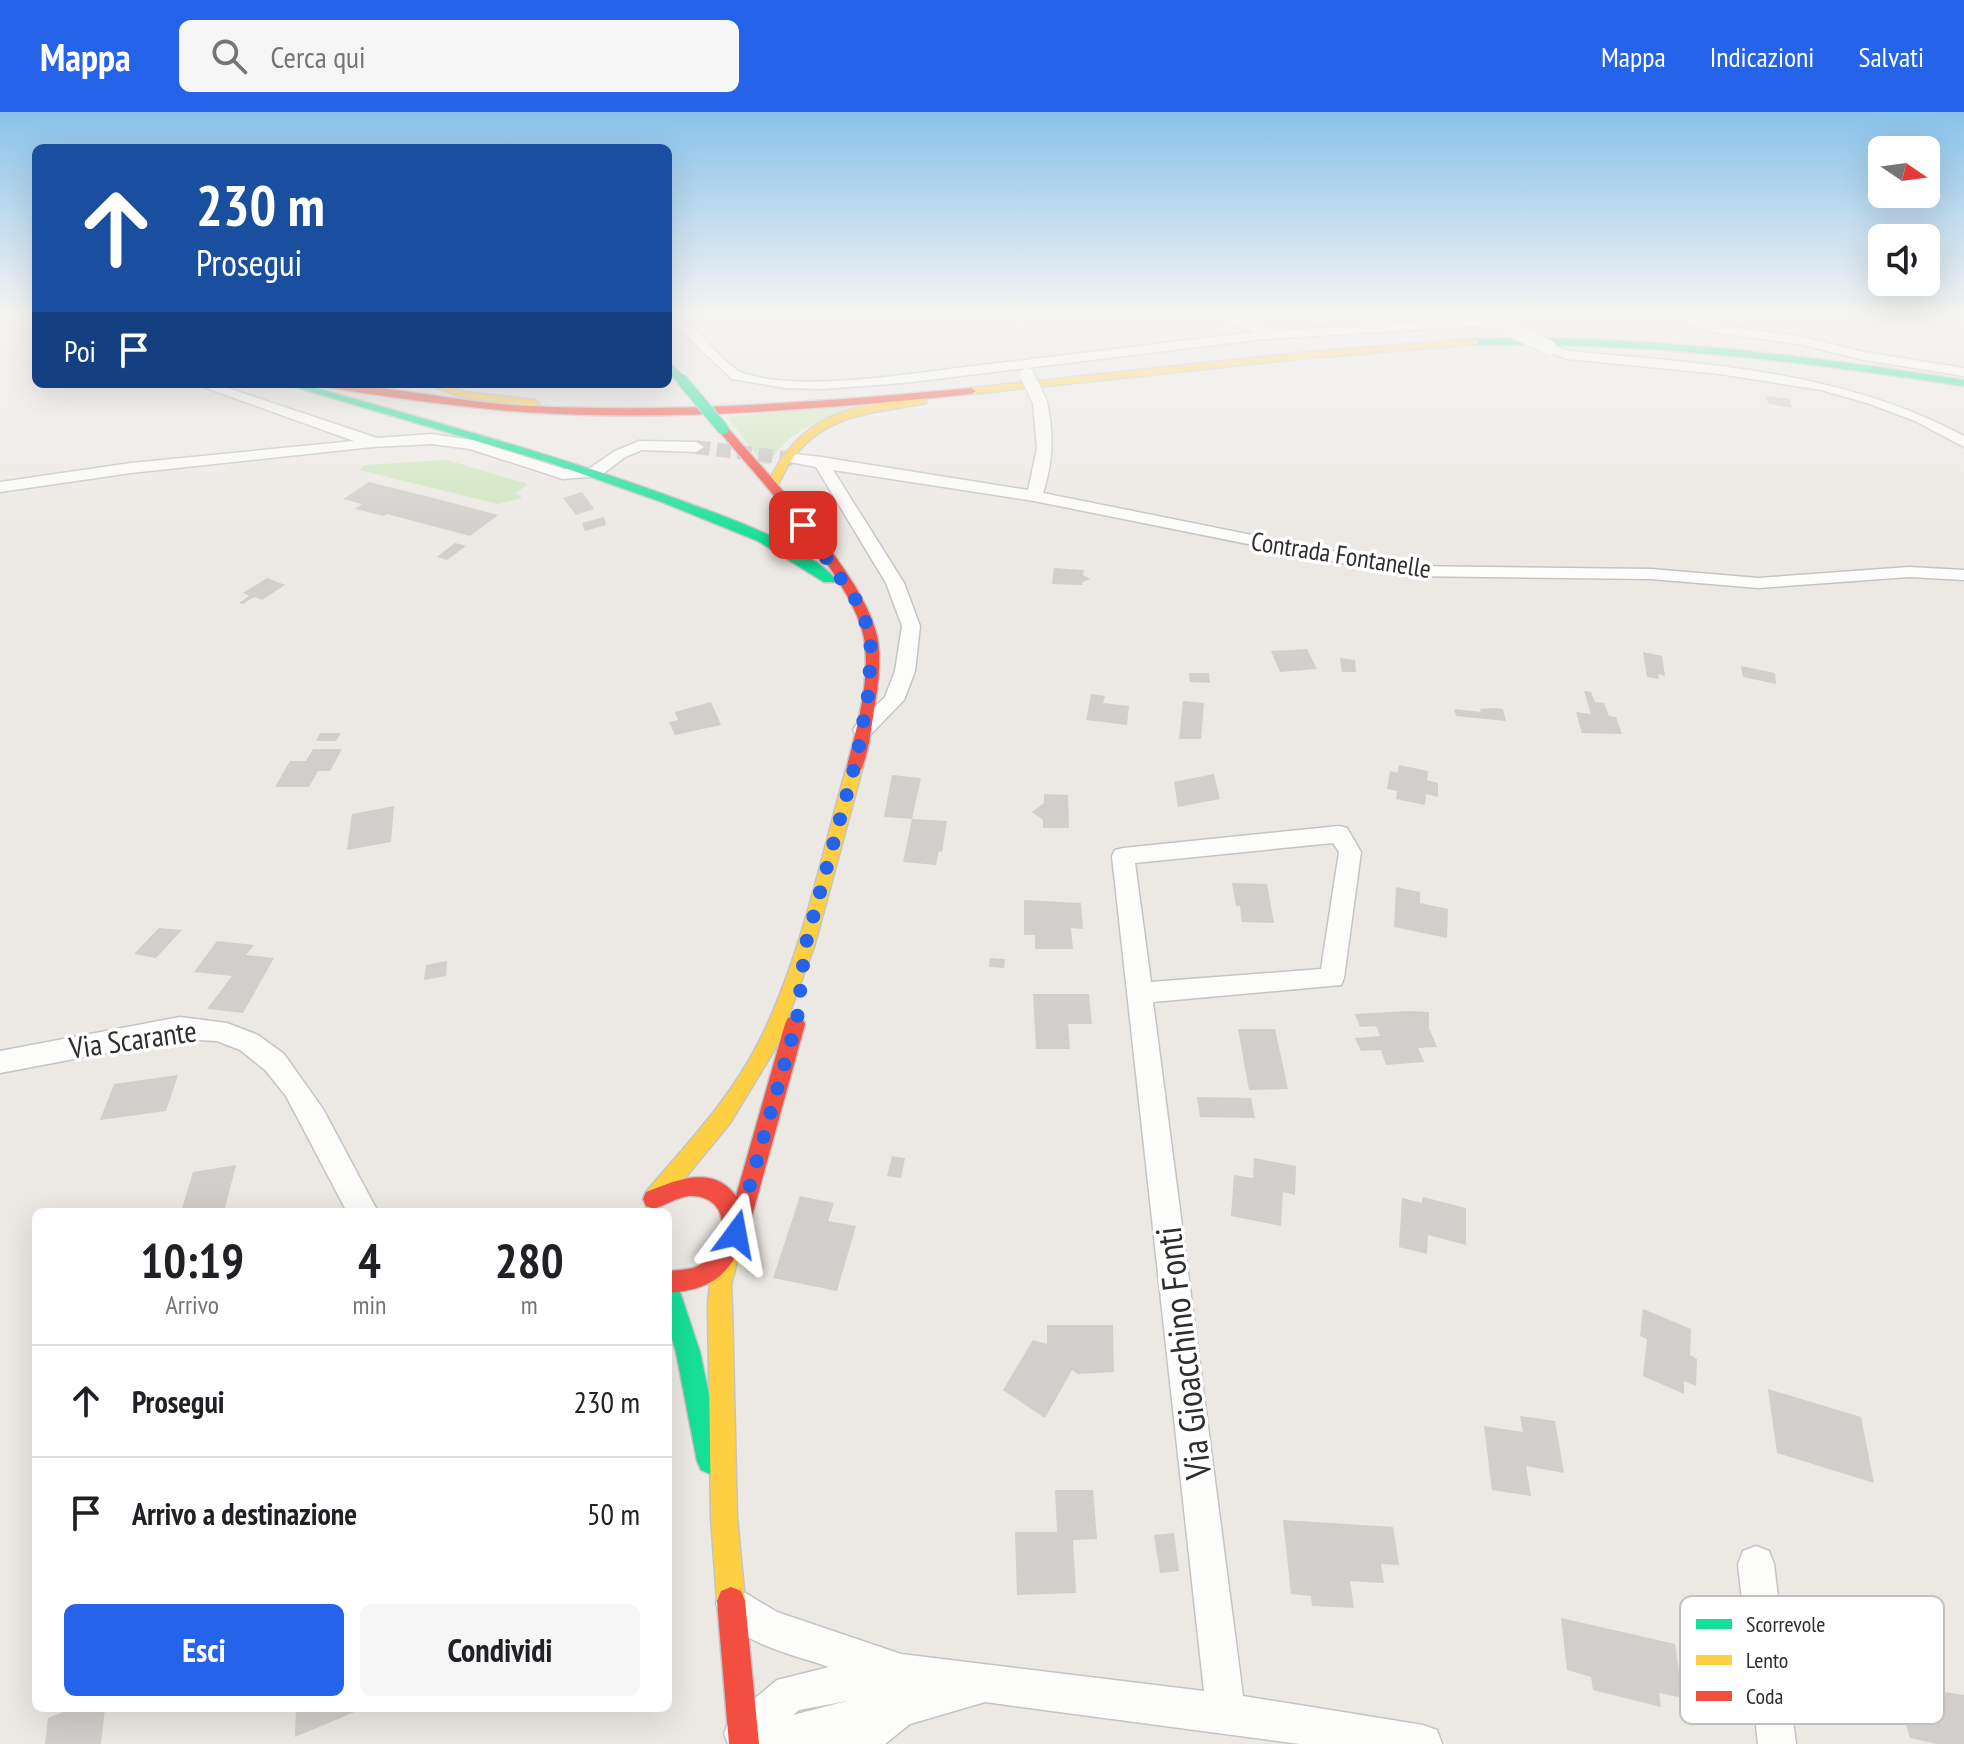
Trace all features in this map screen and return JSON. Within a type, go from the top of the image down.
[{"type":"main road","points":[[308,389],[594,473],[710,515],[802,556],[858,603]]},
{"type":"main road","points":[[357,389],[452,404],[549,411],[622,411],[781,406],[963,389]]},
{"type":"main road","points":[[450,389],[478,397],[590,405],[622,411]]},
{"type":"main road","points":[[645,1207],[723,1117],[768,1044],[805,947],[863,730],[871,636],[858,603],[772,486],[690,389]]},
{"type":"main road","points":[[772,486],[777,464],[792,443],[818,425],[893,404],[1042,389]]},
{"type":"main road","points":[[743,1739],[724,1517],[720,1285],[797,1020],[805,947]]},
{"type":"main road","points":[[645,1207],[670,1189],[687,1184],[712,1188],[730,1203],[736,1217],[732,1243],[717,1266],[701,1277],[672,1284]]},
{"type":"main road","points":[[672,1298],[688,1352],[702,1431],[724,1517]]},
{"type":"street","points":[[217,389],[376,443]]},
{"type":"street","points":[[1034,389],[1046,423],[1040,481],[1034,496]]},
{"type":"street","points":[[1827,389],[1920,419],[1964,442]]},
{"type":"street","points":[[0,487],[131,468],[432,439],[472,445],[563,474],[594,473],[620,454],[639,446],[696,447]]},
{"type":"street","name":"Contrada Fontanelle","points":[[795,459],[1034,496],[1407,571],[1651,574],[1758,583],[1909,572],[1964,575]]},
{"type":"street","points":[[821,462],[895,583],[911,626],[905,671],[894,700],[863,730]]},
{"type":"street","name":"Via Gioacchino Fonti","points":[[1139,993],[1332,978],[1350,852],[1339,834],[1123,856],[1139,993],[1226,1713]]},
{"type":"street","name":"Via Scarante","points":[[0,1062],[180,1028],[204,1027],[251,1041],[288,1077],[305,1101],[361,1208]]},
{"type":"street","points":[[1756,1564],[1760,1596]]},
{"type":"street","points":[[729,1601],[767,1627],[901,1690]]},
{"type":"street","points":[[743,1739],[788,1736],[901,1690],[983,1685],[1226,1713],[1423,1744]]},
{"type":"street","points":[[855,1744],[901,1690]]},
{"type":"street","points":[[1775,1724],[1777,1744]]},
{"type":"green space","points":[[865,404],[798,432],[777,451],[769,464],[763,464],[727,417]]},
{"type":"green space","points":[[447,460],[528,484],[516,493],[522,498],[498,504],[359,470],[365,465]]},
{"type":"building","points":[[1766,396],[1790,399],[1792,408],[1768,404]]},
{"type":"building","points":[[369,482],[498,515],[470,536],[387,514],[384,516],[355,509],[362,504],[343,499]]},
{"type":"building","points":[[582,492],[594,509],[576,515],[563,498]]},
{"type":"building","points":[[604,517],[606,525],[585,531],[582,523]]},
{"type":"building","points":[[455,543],[466,546],[447,560],[437,557]]},
{"type":"building","points":[[1054,568],[1084,570],[1083,575],[1090,579],[1082,585],[1052,584]]},
{"type":"building","points":[[267,578],[285,585],[262,600],[254,597],[243,604],[239,603],[249,596],[243,593]]},
{"type":"building","points":[[1307,649],[1317,669],[1280,672],[1271,651]]},
{"type":"building","points":[[1643,652],[1662,656],[1665,676],[1658,674],[1659,679],[1647,677]]},
{"type":"building","points":[[1340,658],[1355,660],[1356,672],[1342,672]]},
{"type":"building","points":[[1741,666],[1775,673],[1776,684],[1743,677]]},
{"type":"building","points":[[1189,673],[1209,673],[1210,683],[1190,682]]},
{"type":"building","points":[[1584,691],[1591,692],[1595,702],[1604,703],[1609,716],[1616,717],[1622,734],[1582,733],[1576,712],[1591,714]]},
{"type":"building","points":[[1091,694],[1105,696],[1103,703],[1129,706],[1127,725],[1086,720]]},
{"type":"building","points":[[1183,701],[1204,703],[1201,739],[1179,739]]},
{"type":"building","points":[[711,702],[721,725],[675,735],[669,722],[678,720],[675,712]]},
{"type":"building","points":[[1454,709],[1481,712],[1480,709],[1503,709],[1506,721],[1456,716]]},
{"type":"building","points":[[320,733],[341,733],[336,741],[316,741]]},
{"type":"building","points":[[313,749],[342,749],[330,771],[318,771],[309,787],[275,787],[290,761],[306,761]]},
{"type":"building","points":[[1399,765],[1428,771],[1427,780],[1438,783],[1438,797],[1426,794],[1425,805],[1396,799],[1397,791],[1387,789],[1390,771],[1398,773]]},
{"type":"building","points":[[1214,774],[1220,799],[1178,807],[1174,782]]},
{"type":"building","points":[[892,775],[921,778],[912,819],[884,817]]},
{"type":"building","points":[[1044,794],[1068,795],[1069,828],[1043,828],[1043,820],[1032,812],[1044,803]]},
{"type":"building","points":[[394,806],[391,842],[347,850],[352,814]]},
{"type":"building","points":[[912,819],[947,821],[942,852],[939,851],[936,865],[903,862]]},
{"type":"building","points":[[1232,883],[1267,884],[1274,923],[1242,922]]},
{"type":"building","points":[[1396,887],[1420,892],[1420,903],[1448,909],[1447,938],[1394,927]]},
{"type":"building","points":[[1024,900],[1081,903],[1083,929],[1071,928],[1073,949],[1035,949],[1035,935],[1024,935]]},
{"type":"building","points":[[159,928],[182,930],[156,958],[134,954]]},
{"type":"building","points":[[217,941],[254,945],[246,955],[274,958],[243,1013],[207,1009],[232,976],[194,972]]},
{"type":"building","points":[[990,958],[1005,959],[1004,968],[989,967]]},
{"type":"building","points":[[447,961],[446,976],[424,980],[426,965]]},
{"type":"building","points":[[1033,994],[1089,994],[1092,1024],[1068,1024],[1070,1049],[1036,1049]]},
{"type":"building","points":[[1429,1012],[1429,1028],[1437,1047],[1418,1048],[1424,1062],[1386,1065],[1381,1050],[1361,1051],[1355,1038],[1380,1036],[1376,1026],[1360,1027],[1355,1014]]},
{"type":"building","points":[[1238,1029],[1275,1029],[1288,1089],[1249,1090]]},
{"type":"building","points":[[178,1075],[166,1111],[100,1120],[114,1084]]},
{"type":"building","points":[[1197,1097],[1251,1098],[1255,1118],[1200,1117]]},
{"type":"building","points":[[892,1156],[905,1158],[901,1178],[887,1176]]},
{"type":"building","points":[[1254,1158],[1296,1166],[1295,1195],[1283,1192],[1281,1226],[1231,1216],[1234,1175],[1253,1178]]},
{"type":"building","points":[[236,1165],[225,1208],[182,1208],[193,1172]]},
{"type":"building","points":[[800,1196],[834,1203],[828,1221],[856,1226],[837,1291],[773,1278]]},
{"type":"building","points":[[1423,1197],[1466,1208],[1466,1245],[1428,1235],[1427,1254],[1399,1247],[1402,1198],[1422,1203]]},
{"type":"building","points":[[1643,1309],[1691,1329],[1690,1355],[1697,1359],[1696,1386],[1684,1381],[1684,1394],[1643,1376],[1647,1339],[1640,1336]]},
{"type":"building","points":[[1047,1325],[1113,1325],[1114,1372],[1078,1374],[1072,1370],[1045,1418],[1003,1390],[1033,1340],[1047,1344]]},
{"type":"building","points":[[1768,1389],[1861,1417],[1874,1483],[1777,1453]]},
{"type":"building","points":[[1520,1416],[1555,1421],[1564,1473],[1526,1466],[1531,1496],[1492,1490],[1484,1426],[1523,1432]]},
{"type":"building","points":[[1055,1490],[1093,1490],[1097,1539],[1073,1540],[1076,1593],[1017,1595],[1015,1532],[1057,1532]]},
{"type":"building","points":[[1283,1520],[1393,1527],[1399,1565],[1381,1564],[1384,1583],[1350,1581],[1354,1608],[1312,1606],[1311,1596],[1291,1594]]},
{"type":"building","points":[[1174,1533],[1179,1571],[1160,1573],[1154,1535]]},
{"type":"building","points":[[1561,1618],[1675,1644],[1680,1697],[1659,1693],[1661,1707],[1593,1690],[1591,1677],[1567,1670]]},
{"type":"building","points":[[1944,1692],[1964,1695],[1964,1744],[1937,1744],[1910,1738],[1906,1724],[1944,1724]]},
{"type":"building","points":[[63,1712],[105,1712],[101,1744],[45,1744],[48,1718]]},
{"type":"building","points":[[296,1712],[354,1712],[295,1737]]},
{"type":"tunnel","points":[[696,447],[795,459]]},
{"type":"traffic: fast","points":[[308,389],[511,447],[642,490],[763,538],[829,579]]},
{"type":"traffic: fast","points":[[690,389],[723,429]]},
{"type":"traffic: fast","points":[[672,1301],[688,1352],[710,1461]]},
{"type":"traffic: slow","points":[[447,389],[465,395],[534,403]]},
{"type":"traffic: slow","points":[[971,391],[988,389]]},
{"type":"traffic: slow","points":[[772,486],[797,444],[814,430],[832,420],[874,407],[922,401]]},
{"type":"traffic: slow","points":[[654,1199],[723,1117],[768,1044],[805,947],[855,766]]},
{"type":"traffic: slow","points":[[729,1251],[720,1285],[720,1306],[724,1517],[731,1601]]},
{"type":"traffic: jam","points":[[358,389],[462,404],[589,412],[781,407],[971,391]]},
{"type":"traffic: jam","points":[[723,429],[808,531],[851,591],[865,617],[871,638],[870,686],[855,766]]},
{"type":"traffic: jam","points":[[736,1234],[795,1024]]},
{"type":"traffic: jam","points":[[654,1199],[689,1186],[709,1188],[723,1196],[731,1208],[733,1240],[726,1255],[715,1268],[695,1278],[672,1282]]},
{"type":"traffic: jam","points":[[731,1601],[744,1744]]},
{"type":"route","points":[[736,1234],[748,1183],[797,1020],[805,947],[857,757],[869,690],[871,636],[858,603],[803,525]]}]
